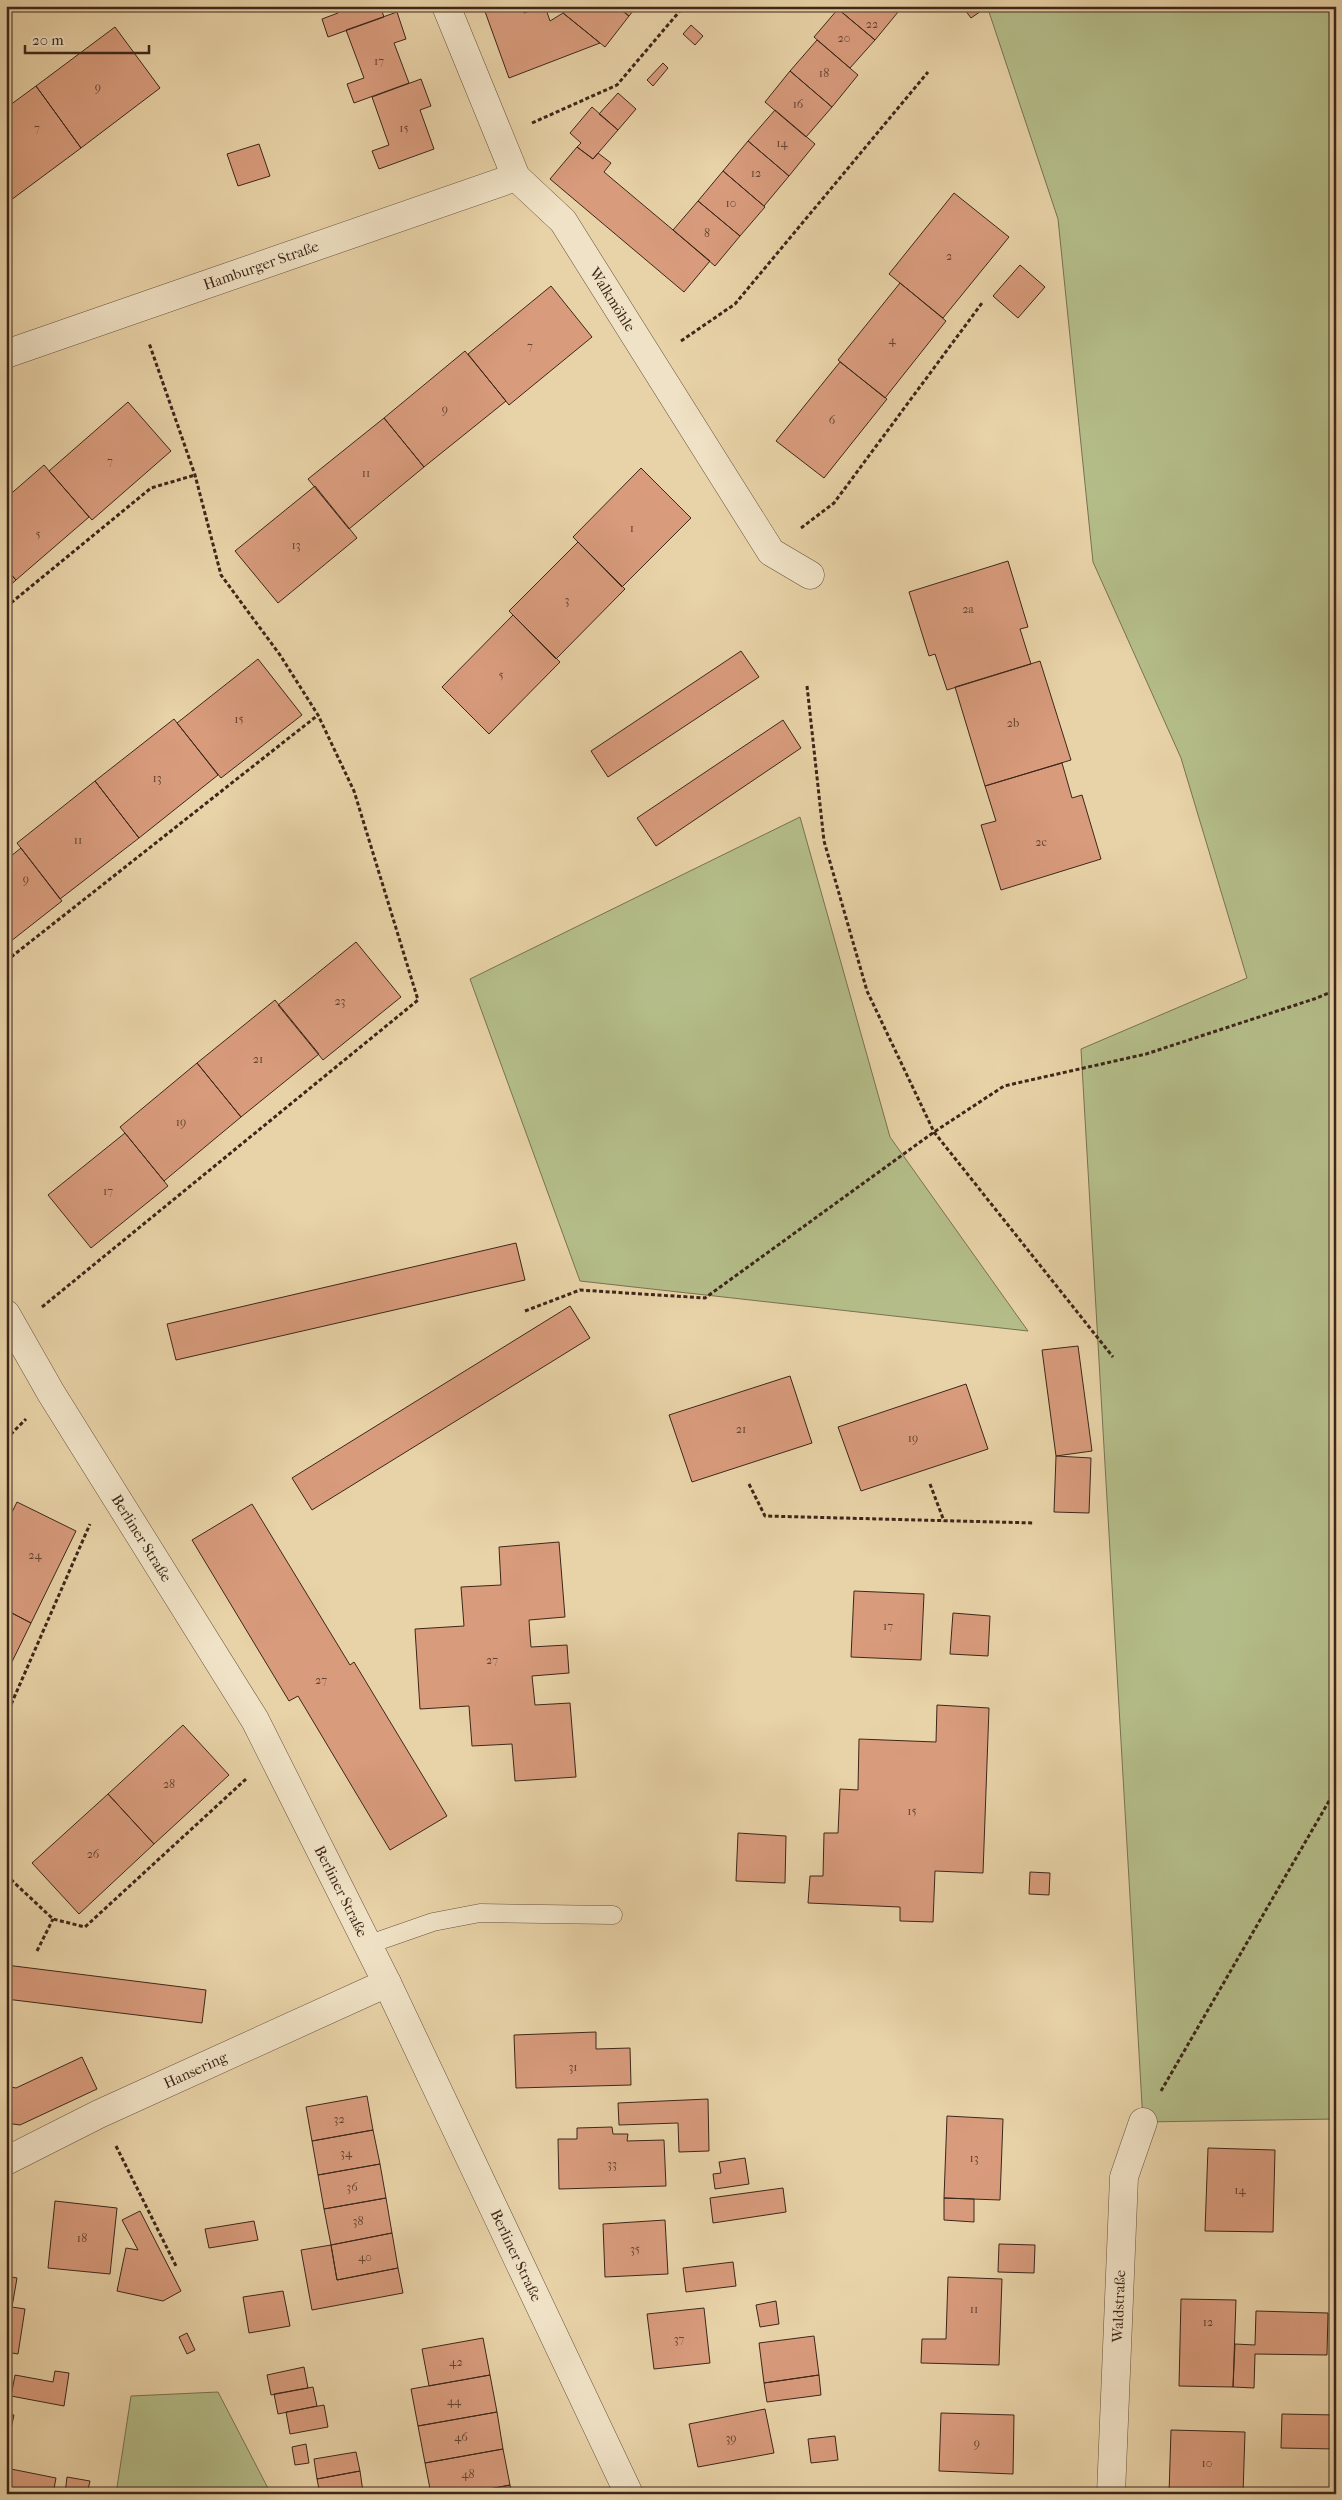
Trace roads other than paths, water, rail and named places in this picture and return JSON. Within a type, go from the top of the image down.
[{"type":"street","name":"Walkmöhle","points":[[446,6],[516,177],[563,221],[771,552],[810,575]]},
{"type":"street","name":"Hamburger Straße","points":[[6,354],[516,177]]},
{"type":"street","name":"Berliner Straße","points":[[11,1322],[50,1393],[108,1482],[255,1720],[387,1983],[629,2494]]},
{"type":"street","name":"Hansering","points":[[6,2161],[99,2114],[387,1983]]},
{"type":"street","name":"Waldstraße","points":[[1111,2494],[1124,2177],[1143,2122]]},
{"type":"lane","points":[[367,1945],[433,1922],[480,1914],[613,1915]]}]
